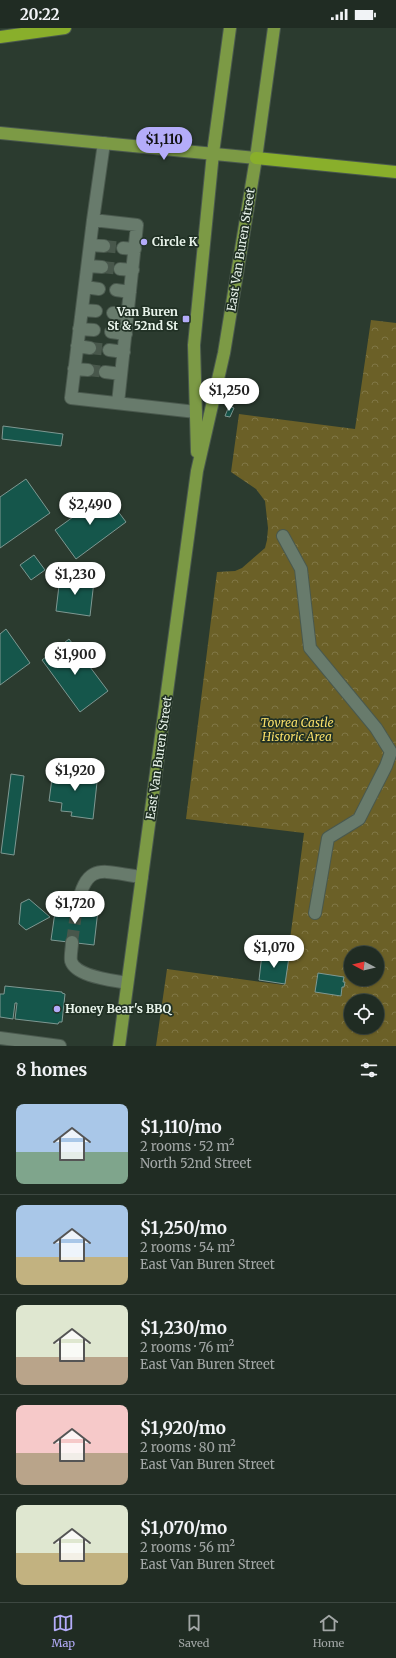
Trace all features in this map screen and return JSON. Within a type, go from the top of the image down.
[{"type":"highway","points":[[0,37],[65,28]]},
{"type":"highway","points":[[256,158],[396,172]]},
{"type":"main road","name":"East Van Buren Street","points":[[197,471],[194,345],[213,153],[230,28]]},
{"type":"main road","name":"East Van Buren Street","points":[[119,1046],[197,471],[224,353],[256,158],[274,28]]},
{"type":"main road","points":[[0,133],[256,158]]},
{"type":"lane","points":[[104,143],[70,398],[196,412]]},
{"type":"lane","points":[[93,220],[138,225],[118,403]]},
{"type":"lane","points":[[90,245],[104,246]]},
{"type":"lane","points":[[123,248],[135,249]]},
{"type":"lane","points":[[88,266],[102,268]]},
{"type":"lane","points":[[120,269],[133,270]]},
{"type":"lane","points":[[85,287],[98,289]]},
{"type":"lane","points":[[116,290],[130,292]]},
{"type":"lane","points":[[82,310],[96,311]]},
{"type":"lane","points":[[113,313],[128,314]]},
{"type":"lane","points":[[80,329],[94,330]]},
{"type":"lane","points":[[111,332],[126,334]]},
{"type":"lane","points":[[77,346],[90,348]]},
{"type":"lane","points":[[109,350],[124,352]]},
{"type":"lane","points":[[74,369],[88,370]]},
{"type":"lane","points":[[105,372],[121,374]]},
{"type":"lane","points":[[283,536],[301,569],[310,648],[376,728],[391,752],[386,766],[359,819],[328,838],[315,913]]},
{"type":"lane","points":[[77,907],[81,889],[87,878],[94,873],[103,872],[142,877]]},
{"type":"lane","points":[[72,942],[71,959],[76,969],[89,975],[127,983]]},
{"type":"lane","points":[[0,1038],[60,1046]]},
{"type":"green space","name":"Tovrea Castle Historic Area","points":[[371,320],[396,323],[396,1046],[156,1046],[167,969],[284,985],[304,833],[186,819],[217,572],[235,571],[242,568],[265,548],[267,540],[268,528],[265,501],[256,489],[231,472],[239,414],[355,429]]},
{"type":"building","points":[[229,406],[234,408],[230,417],[225,416]]},
{"type":"building","points":[[3,426],[63,434],[61,446],[2,439]]},
{"type":"building","points":[[26,479],[50,513],[0,548],[0,497]]},
{"type":"building","points":[[105,494],[126,522],[76,559],[55,530]]},
{"type":"building","points":[[34,555],[45,570],[31,580],[20,565]]},
{"type":"building","points":[[60,577],[94,581],[90,616],[56,611]]},
{"type":"building","points":[[6,629],[30,663],[0,685],[0,634]]},
{"type":"building","points":[[69,639],[108,691],[80,712],[42,660]]},
{"type":"building","points":[[66,769],[98,773],[93,819],[71,816],[72,812],[61,811],[62,803],[49,801],[53,771],[66,773]]},
{"type":"building","points":[[11,774],[24,776],[14,855],[1,853]]},
{"type":"building","points":[[29,899],[50,917],[26,930],[19,924],[21,903]]},
{"type":"building","points":[[56,905],[98,910],[94,945],[51,940]]},
{"type":"building","points":[[262,954],[289,957],[285,984],[259,980]]},
{"type":"building","points":[[318,973],[344,977],[344,986],[342,987],[341,996],[315,992]]},
{"type":"building","points":[[5,986],[62,992],[65,994],[62,1022],[59,1022],[58,1024],[15,1019],[17,1003],[15,1003],[13,1019],[0,1017],[0,994],[4,994]]},
{"type":"tunnel","points":[[104,246],[123,248]]},
{"type":"tunnel","points":[[102,267],[120,269]]},
{"type":"tunnel","points":[[90,348],[109,350]]},
{"type":"tunnel","points":[[88,370],[105,372]]},
{"type":"tunnel","points":[[72,942],[77,907]]},
{"type":"place","name":"Circle K","points":[[144,242]]},
{"type":"place","name":"Van Buren St & 52nd St","points":[[186,319]]},
{"type":"place","name":"Honey Bear's BBQ","points":[[57,1009]]}]
